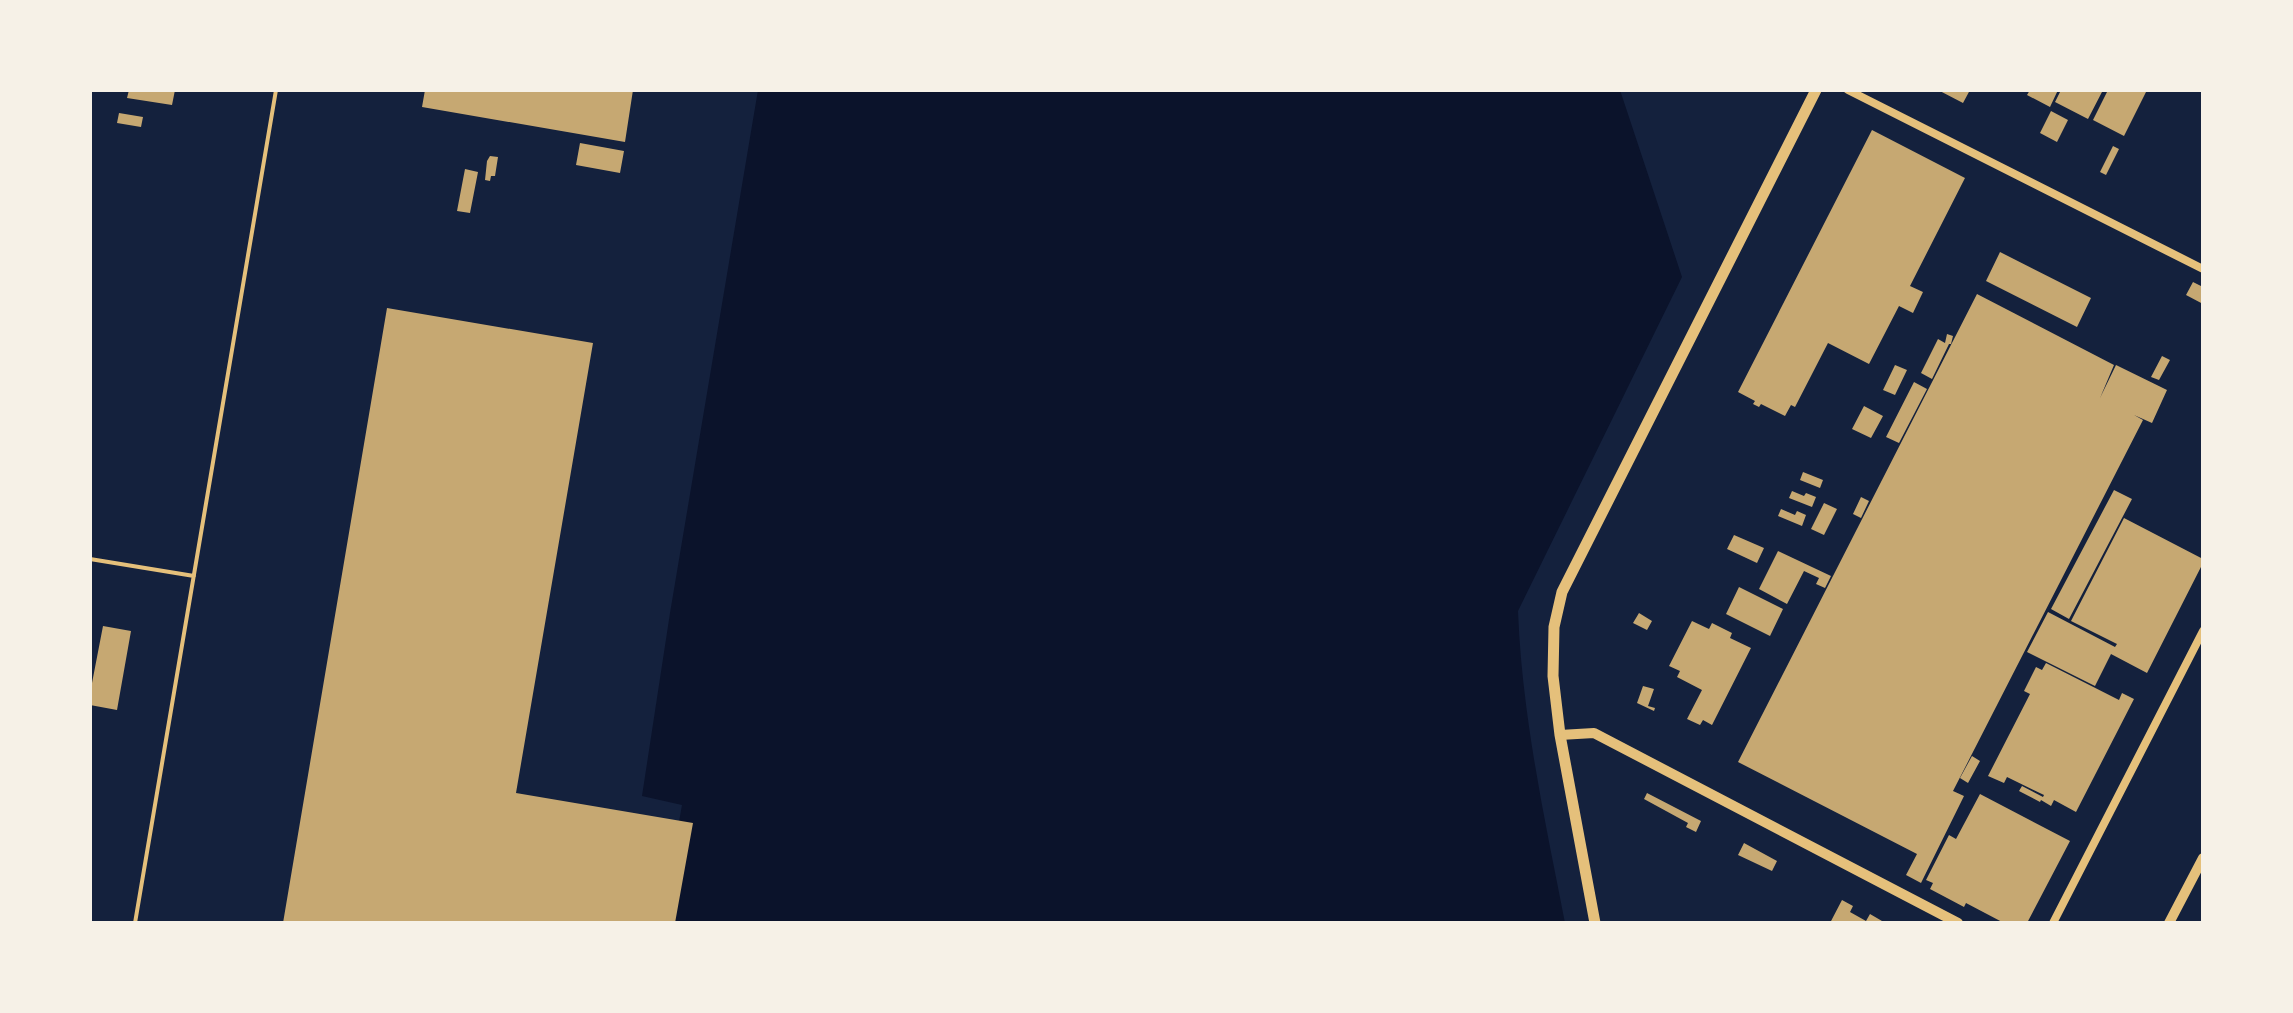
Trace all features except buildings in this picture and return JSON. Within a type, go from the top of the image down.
[{"type":"main road","points":[[1595,923],[1560,735],[1553,676],[1554,627],[1562,592],[1816,90]]},
{"type":"street","points":[[1848,90],[2203,269]]},
{"type":"street","points":[[2053,923],[2203,631]]},
{"type":"street","points":[[1560,735],[1594,733],[1958,923]]},
{"type":"street","points":[[2169,923],[2203,858]]},
{"type":"lane","points":[[135,923],[276,90]]},
{"type":"lane","points":[[90,559],[194,576]]},
{"type":"water","points":[[758,90],[1620,90],[1682,277],[1518,611],[1529,729],[1565,923],[661,923],[682,805],[642,796]]}]
